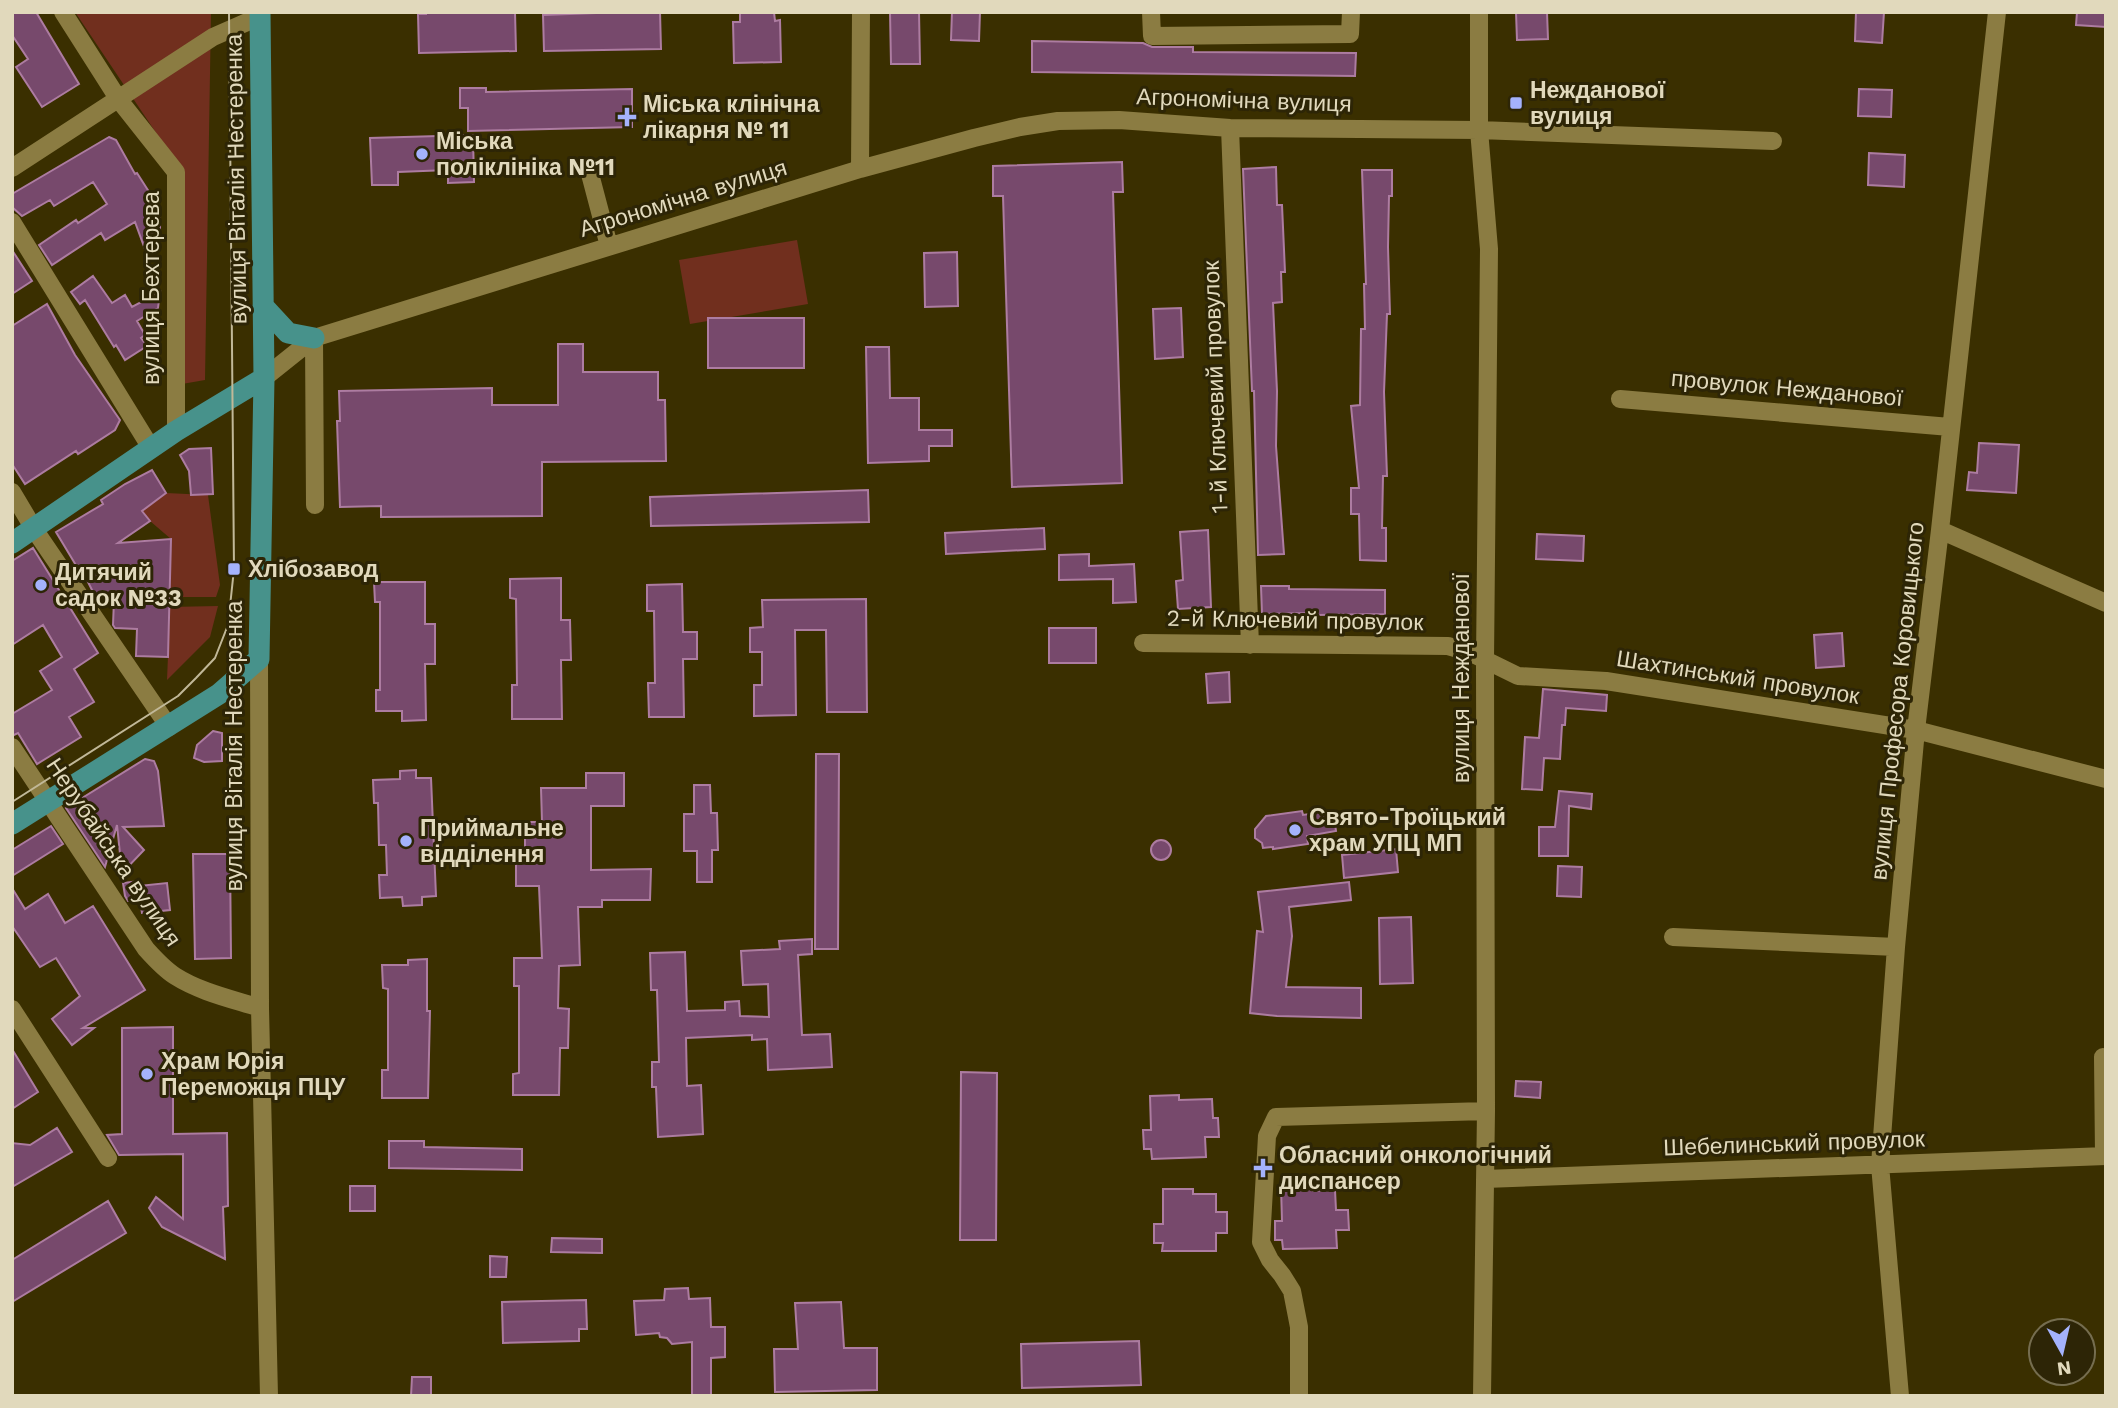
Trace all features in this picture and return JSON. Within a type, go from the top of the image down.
[{"type":"main road","name":"вулиця Віталія Нестеренка","points":[[259,659],[264,378],[260,14]]},
{"type":"main road","points":[[263,306],[288,333],[314,338]]},
{"type":"main road","points":[[12,543],[176,431],[264,378]]},
{"type":"main road","points":[[12,824],[219,694],[259,659]]},
{"type":"street","name":"вулиця Бехтерєва","points":[[63,12],[119,100],[176,172],[176,431]]},
{"type":"street","points":[[860,169],[861,12]]},
{"type":"street","points":[[1152,12],[1152,36],[1350,34],[1351,12]]},
{"type":"street","points":[[1479,12],[1479,130]]},
{"type":"street","name":"вулиця Професора Коровицького","points":[[1900,1396],[1880,1165],[1916,730],[1997,12]]},
{"type":"street","points":[[12,168],[213,37],[260,14]]},
{"type":"street","name":"Агрономічна вулиця","points":[[264,378],[314,338],[860,169],[997,132],[1058,121],[1119,120],[1230,128],[1479,130],[1773,141]]},
{"type":"street","name":"1-й Ключевий провулок","points":[[1230,128],[1250,645]]},
{"type":"street","name":"вулиця Нежданової","points":[[1479,130],[1489,249],[1485,661],[1486,1111],[1482,1396]]},
{"type":"street","points":[[590,174],[610,246]]},
{"type":"street","points":[[12,222],[151,448]]},
{"type":"street","points":[[314,338],[316,505]]},
{"type":"street","name":"провулок Нежданової","points":[[1620,399],[1950,427]]},
{"type":"street","points":[[12,492],[34,529],[169,727]]},
{"type":"street","points":[[1940,530],[2106,603]]},
{"type":"street","name":"2-й Ключевий провулок","points":[[1143,643],[1448,646],[1459,648],[1485,661]]},
{"type":"street","name":"вулиця Віталія Нестеренка","points":[[259,659],[260,1008],[269,1396]]},
{"type":"street","name":"Шахтинський провулок","points":[[1485,661],[1518,676],[1606,681],[1916,730],[2106,779]]},
{"type":"street","name":"Нерубайська вулиця","points":[[12,747],[146,949],[162,966],[175,977],[196,987],[260,1008]]},
{"type":"street","points":[[1673,937],[1896,947]]},
{"type":"street","points":[[12,1009],[108,1158]]},
{"type":"street","points":[[2103,1057],[2105,1156]]},
{"type":"street","points":[[1299,1396],[1299,1326],[1292,1291],[1261,1242],[1266,1136],[1270,1126],[1276,1117],[1486,1111]]},
{"type":"street","name":"Шебелинський провулок","points":[[1485,1179],[2105,1156]]},
{"type":"shaded area","points":[[75,12],[211,12],[205,380],[182,384],[181,170]]},
{"type":"shaded area","points":[[797,240],[808,304],[690,324],[679,260]]},
{"type":"shaded area","points":[[166,493],[208,495],[220,585],[216,597],[170,597],[171,539],[142,511]]},
{"type":"shaded area","points":[[218,606],[210,637],[167,680],[170,607]]},
{"type":"building","points":[[12,12],[36,12],[79,84],[42,107],[16,67],[28,59],[12,35]]},
{"type":"building","points":[[515,12],[516,51],[419,53],[418,14]]},
{"type":"building","points":[[660,12],[661,49],[544,51],[543,15]]},
{"type":"building","points":[[740,12],[774,12],[775,21],[780,20],[781,62],[734,63],[733,22],[740,22]]},
{"type":"building","points":[[890,12],[919,12],[920,64],[891,64]]},
{"type":"building","points":[[952,12],[980,12],[979,41],[951,40]]},
{"type":"building","points":[[1516,12],[1547,12],[1548,39],[1517,40]]},
{"type":"building","points":[[1856,12],[1884,12],[1882,43],[1855,41]]},
{"type":"building","points":[[2077,12],[2106,12],[2106,27],[2076,25]]},
{"type":"building","points":[[1032,41],[1143,43],[1152,47],[1193,47],[1193,52],[1356,53],[1355,76],[1032,72]]},
{"type":"building","points":[[460,88],[486,88],[486,92],[632,89],[632,127],[468,131],[468,108],[460,108]]},
{"type":"building","points":[[1859,89],[1892,90],[1891,117],[1858,116]]},
{"type":"building","name":"Міська поліклініка №11","points":[[473,135],[474,182],[448,183],[448,170],[398,172],[398,185],[372,185],[370,138]]},
{"type":"building","points":[[109,137],[116,140],[135,174],[137,173],[160,209],[160,243],[146,252],[135,222],[105,240],[101,233],[52,265],[39,245],[76,220],[78,223],[107,204],[93,182],[54,206],[50,200],[22,216],[12,207],[12,194]]},
{"type":"building","points":[[1869,153],[1905,155],[1904,187],[1868,185]]},
{"type":"building","points":[[1122,162],[1123,192],[1113,192],[1122,483],[1012,487],[1003,196],[993,196],[993,166]]},
{"type":"building","points":[[1276,167],[1277,205],[1282,205],[1285,272],[1281,272],[1282,302],[1273,303],[1277,391],[1276,446],[1284,554],[1258,555],[1254,391],[1243,169]]},
{"type":"building","points":[[1362,170],[1392,170],[1388,247],[1390,314],[1387,314],[1384,392],[1387,476],[1383,476],[1382,528],[1386,528],[1386,561],[1360,560],[1359,514],[1351,514],[1351,488],[1359,488],[1351,406],[1360,405],[1361,329],[1365,329]]},
{"type":"building","points":[[12,250],[32,281],[12,294]]},
{"type":"building","points":[[957,252],[958,306],[925,307],[924,253]]},
{"type":"building","points":[[93,276],[112,303],[125,295],[132,307],[160,292],[158,308],[137,321],[145,335],[141,338],[147,346],[125,360],[85,300],[80,304],[71,292]]},
{"type":"building","points":[[47,304],[75,355],[120,420],[115,430],[25,484],[12,464],[12,326]]},
{"type":"building","points":[[1181,308],[1183,357],[1155,359],[1153,309]]},
{"type":"building","points":[[708,318],[804,318],[804,368],[708,368]]},
{"type":"building","points":[[558,344],[583,344],[583,372],[658,372],[658,400],[665,400],[666,461],[542,462],[542,516],[381,517],[381,506],[340,507],[337,421],[340,421],[339,391],[492,388],[492,405],[558,405]]},
{"type":"building","points":[[866,347],[889,347],[890,398],[919,398],[919,430],[952,430],[952,446],[929,446],[929,461],[868,463]]},
{"type":"building","points":[[1979,443],[2019,445],[2016,493],[1967,490],[1969,472],[1977,473]]},
{"type":"building","points":[[211,448],[213,494],[191,495],[189,471],[180,455],[189,449]]},
{"type":"building","points":[[152,470],[166,493],[142,511],[150,521],[118,543],[171,539],[168,657],[136,656],[137,629],[115,628],[114,600],[100,606],[82,570],[80,572],[56,532],[103,504],[101,500],[125,484]]},
{"type":"building","points":[[868,490],[869,522],[651,526],[650,497]]},
{"type":"building","points":[[1044,528],[1045,549],[946,554],[945,533]]},
{"type":"building","points":[[1208,530],[1211,607],[1178,609],[1176,581],[1183,580],[1180,532]]},
{"type":"building","points":[[1537,534],[1584,536],[1583,561],[1536,559]]},
{"type":"building","points":[[33,548],[98,653],[74,669],[94,702],[69,717],[81,737],[37,764],[18,733],[12,736],[12,714],[52,690],[40,671],[62,657],[43,625],[12,645],[12,561]]},
{"type":"building","points":[[1089,554],[1089,566],[1134,564],[1136,602],[1113,603],[1113,579],[1059,580],[1059,555]]},
{"type":"building","points":[[561,578],[561,620],[570,620],[571,660],[561,660],[562,719],[512,719],[512,685],[517,685],[516,599],[510,598],[510,579]]},
{"type":"building","points":[[374,582],[425,582],[425,624],[435,624],[435,664],[425,664],[426,720],[402,721],[402,711],[376,711],[376,690],[380,690],[380,602],[375,602]]},
{"type":"building","points":[[682,584],[683,632],[697,632],[697,659],[683,659],[684,717],[649,717],[648,683],[655,683],[654,611],[647,611],[647,585]]},
{"type":"building","points":[[1261,586],[1385,590],[1385,614],[1262,614]]},
{"type":"building","points":[[866,599],[867,712],[827,712],[826,630],[795,630],[796,715],[754,716],[754,685],[762,685],[762,652],[750,652],[750,628],[763,627],[762,600]]},
{"type":"building","points":[[1049,628],[1096,628],[1096,663],[1049,663]]},
{"type":"building","points":[[1842,633],[1844,666],[1816,668],[1814,635]]},
{"type":"building","points":[[1229,672],[1230,702],[1208,703],[1206,674]]},
{"type":"building","points":[[1543,689],[1607,695],[1606,711],[1566,708],[1560,759],[1544,758],[1542,790],[1522,789],[1525,737],[1539,738]]},
{"type":"building","points":[[213,731],[222,733],[222,761],[204,762],[194,758],[197,745]]},
{"type":"building","points":[[816,754],[839,754],[838,949],[815,949]]},
{"type":"building","points":[[145,759],[154,761],[158,771],[164,826],[123,827],[144,850],[122,873],[117,825],[105,867],[66,808]]},
{"type":"building","name":"Приймальне відділення","points":[[416,770],[416,778],[431,778],[436,896],[422,897],[422,905],[403,906],[402,897],[380,898],[379,875],[387,875],[386,845],[379,845],[378,803],[374,803],[373,780],[400,779],[400,771]]},
{"type":"building","points":[[586,773],[624,773],[624,806],[591,806],[591,870],[651,869],[650,900],[602,900],[602,907],[578,907],[580,965],[559,966],[558,1008],[569,1009],[568,1048],[560,1048],[559,1095],[513,1095],[513,1074],[519,1073],[519,986],[514,986],[514,958],[542,958],[539,886],[516,886],[516,861],[525,861],[525,822],[542,822],[541,788],[586,788]]},
{"type":"building","points":[[694,785],[710,785],[711,813],[717,813],[718,850],[712,850],[712,882],[697,882],[697,851],[684,851],[684,814],[694,814]]},
{"type":"building","points":[[1559,791],[1592,794],[1591,809],[1569,806],[1568,856],[1539,856],[1539,827],[1555,827]]},
{"type":"building","name":"Свято-Троїцький храм УПЦ МП","points":[[1302,811],[1303,815],[1330,811],[1331,817],[1334,817],[1336,831],[1307,836],[1308,844],[1273,849],[1263,848],[1262,843],[1255,838],[1255,829],[1266,816]]},
{"type":"building","points":[[51,826],[63,844],[12,876],[12,850]]},
{"type":"building","points":[[1161,840],[1168,843],[1171,850],[1168,857],[1161,860],[1154,857],[1151,850],[1154,843]]},
{"type":"building","points":[[1396,849],[1398,872],[1344,878],[1342,855]]},
{"type":"building","points":[[193,854],[230,854],[231,958],[195,959]]},
{"type":"building","points":[[1558,866],[1582,867],[1581,897],[1557,896]]},
{"type":"building","points":[[138,881],[139,886],[167,883],[170,910],[142,913],[140,900],[128,901],[123,883]]},
{"type":"building","points":[[1349,882],[1351,900],[1289,907],[1292,936],[1286,987],[1361,988],[1361,1018],[1250,1013],[1257,931],[1263,932],[1258,892]]},
{"type":"building","points":[[12,888],[25,909],[48,894],[65,923],[93,906],[145,990],[83,1028],[94,1028],[72,1045],[52,1019],[80,996],[56,958],[40,967],[12,926]]},
{"type":"building","points":[[1411,917],[1413,983],[1380,984],[1379,918]]},
{"type":"building","points":[[812,939],[812,954],[798,955],[802,1035],[830,1034],[832,1067],[768,1070],[767,1039],[752,1040],[752,1035],[686,1038],[687,1086],[701,1085],[703,1134],[658,1137],[656,1087],[652,1087],[652,1062],[659,1062],[657,990],[651,990],[650,953],[685,952],[687,1011],[725,1010],[725,1002],[739,1001],[740,1016],[769,1017],[768,984],[743,985],[741,951],[780,949],[779,941]]},
{"type":"building","points":[[427,959],[427,1011],[430,1011],[428,1098],[382,1098],[382,1070],[388,1070],[388,989],[383,988],[382,965],[408,965],[408,960]]},
{"type":"building","points":[[173,1027],[173,1134],[227,1133],[228,1206],[223,1207],[225,1259],[162,1227],[149,1208],[156,1197],[183,1219],[183,1154],[119,1155],[107,1135],[122,1134],[122,1028]]},
{"type":"building","points":[[12,1049],[38,1092],[12,1109]]},
{"type":"building","points":[[961,1072],[997,1073],[996,1240],[960,1240]]},
{"type":"building","points":[[1516,1081],[1541,1082],[1540,1098],[1515,1096]]},
{"type":"building","points":[[1179,1095],[1179,1100],[1212,1099],[1213,1118],[1218,1118],[1219,1137],[1205,1137],[1206,1157],[1152,1159],[1151,1149],[1144,1149],[1143,1130],[1151,1130],[1150,1096]]},
{"type":"building","points":[[57,1128],[72,1152],[12,1187],[12,1143],[30,1145]]},
{"type":"building","points":[[389,1141],[424,1141],[424,1147],[522,1149],[522,1170],[389,1168]]},
{"type":"building","points":[[350,1186],[375,1186],[375,1211],[350,1211]]},
{"type":"building","points":[[1281,1187],[1313,1187],[1313,1191],[1335,1190],[1336,1210],[1348,1210],[1349,1230],[1336,1230],[1337,1248],[1283,1249],[1282,1240],[1275,1240],[1275,1221],[1282,1221]]},
{"type":"building","points":[[1163,1189],[1193,1189],[1193,1194],[1216,1194],[1216,1212],[1227,1212],[1227,1233],[1216,1233],[1216,1251],[1162,1251],[1163,1243],[1154,1243],[1154,1224],[1163,1224]]},
{"type":"building","points":[[108,1201],[126,1233],[12,1302],[12,1260]]},
{"type":"building","points":[[552,1238],[602,1239],[602,1253],[551,1252]]},
{"type":"building","points":[[490,1256],[507,1257],[506,1277],[490,1277]]},
{"type":"building","points":[[688,1288],[689,1299],[710,1298],[711,1327],[725,1327],[725,1357],[711,1358],[711,1396],[692,1396],[692,1342],[672,1344],[667,1338],[660,1337],[659,1333],[636,1335],[634,1301],[664,1300],[665,1289]]},
{"type":"building","points":[[586,1300],[587,1329],[579,1329],[579,1341],[503,1343],[502,1302]]},
{"type":"building","points":[[841,1302],[844,1348],[877,1348],[877,1390],[775,1392],[774,1349],[798,1349],[795,1303]]},
{"type":"building","points":[[1139,1341],[1141,1385],[1022,1388],[1021,1344]]},
{"type":"building","points":[[412,1377],[431,1377],[431,1396],[411,1396]]},
{"type":"tram line","points":[[12,802],[178,696],[215,658],[228,625],[234,569],[229,12]]},
{"type":"place","name":"Нежданової вулиця","points":[[1516,103]]},
{"type":"place","name":"Міська клінічна лікарня № 11","points":[[627,117]]},
{"type":"place","name":"Міська поліклініка №11","points":[[422,154]]},
{"type":"place","name":"Хлібозавод","points":[[234,569]]},
{"type":"place","name":"Дитячий садок №33","points":[[41,585]]},
{"type":"place","name":"Свято-Троїцький храм УПЦ МП","points":[[1295,830]]},
{"type":"place","name":"Приймальне відділення","points":[[406,841]]},
{"type":"place","name":"Храм Юрія Переможця ПЦУ","points":[[147,1074]]},
{"type":"place","name":"Обласний онкологічний диспансер","points":[[1263,1168]]}]
